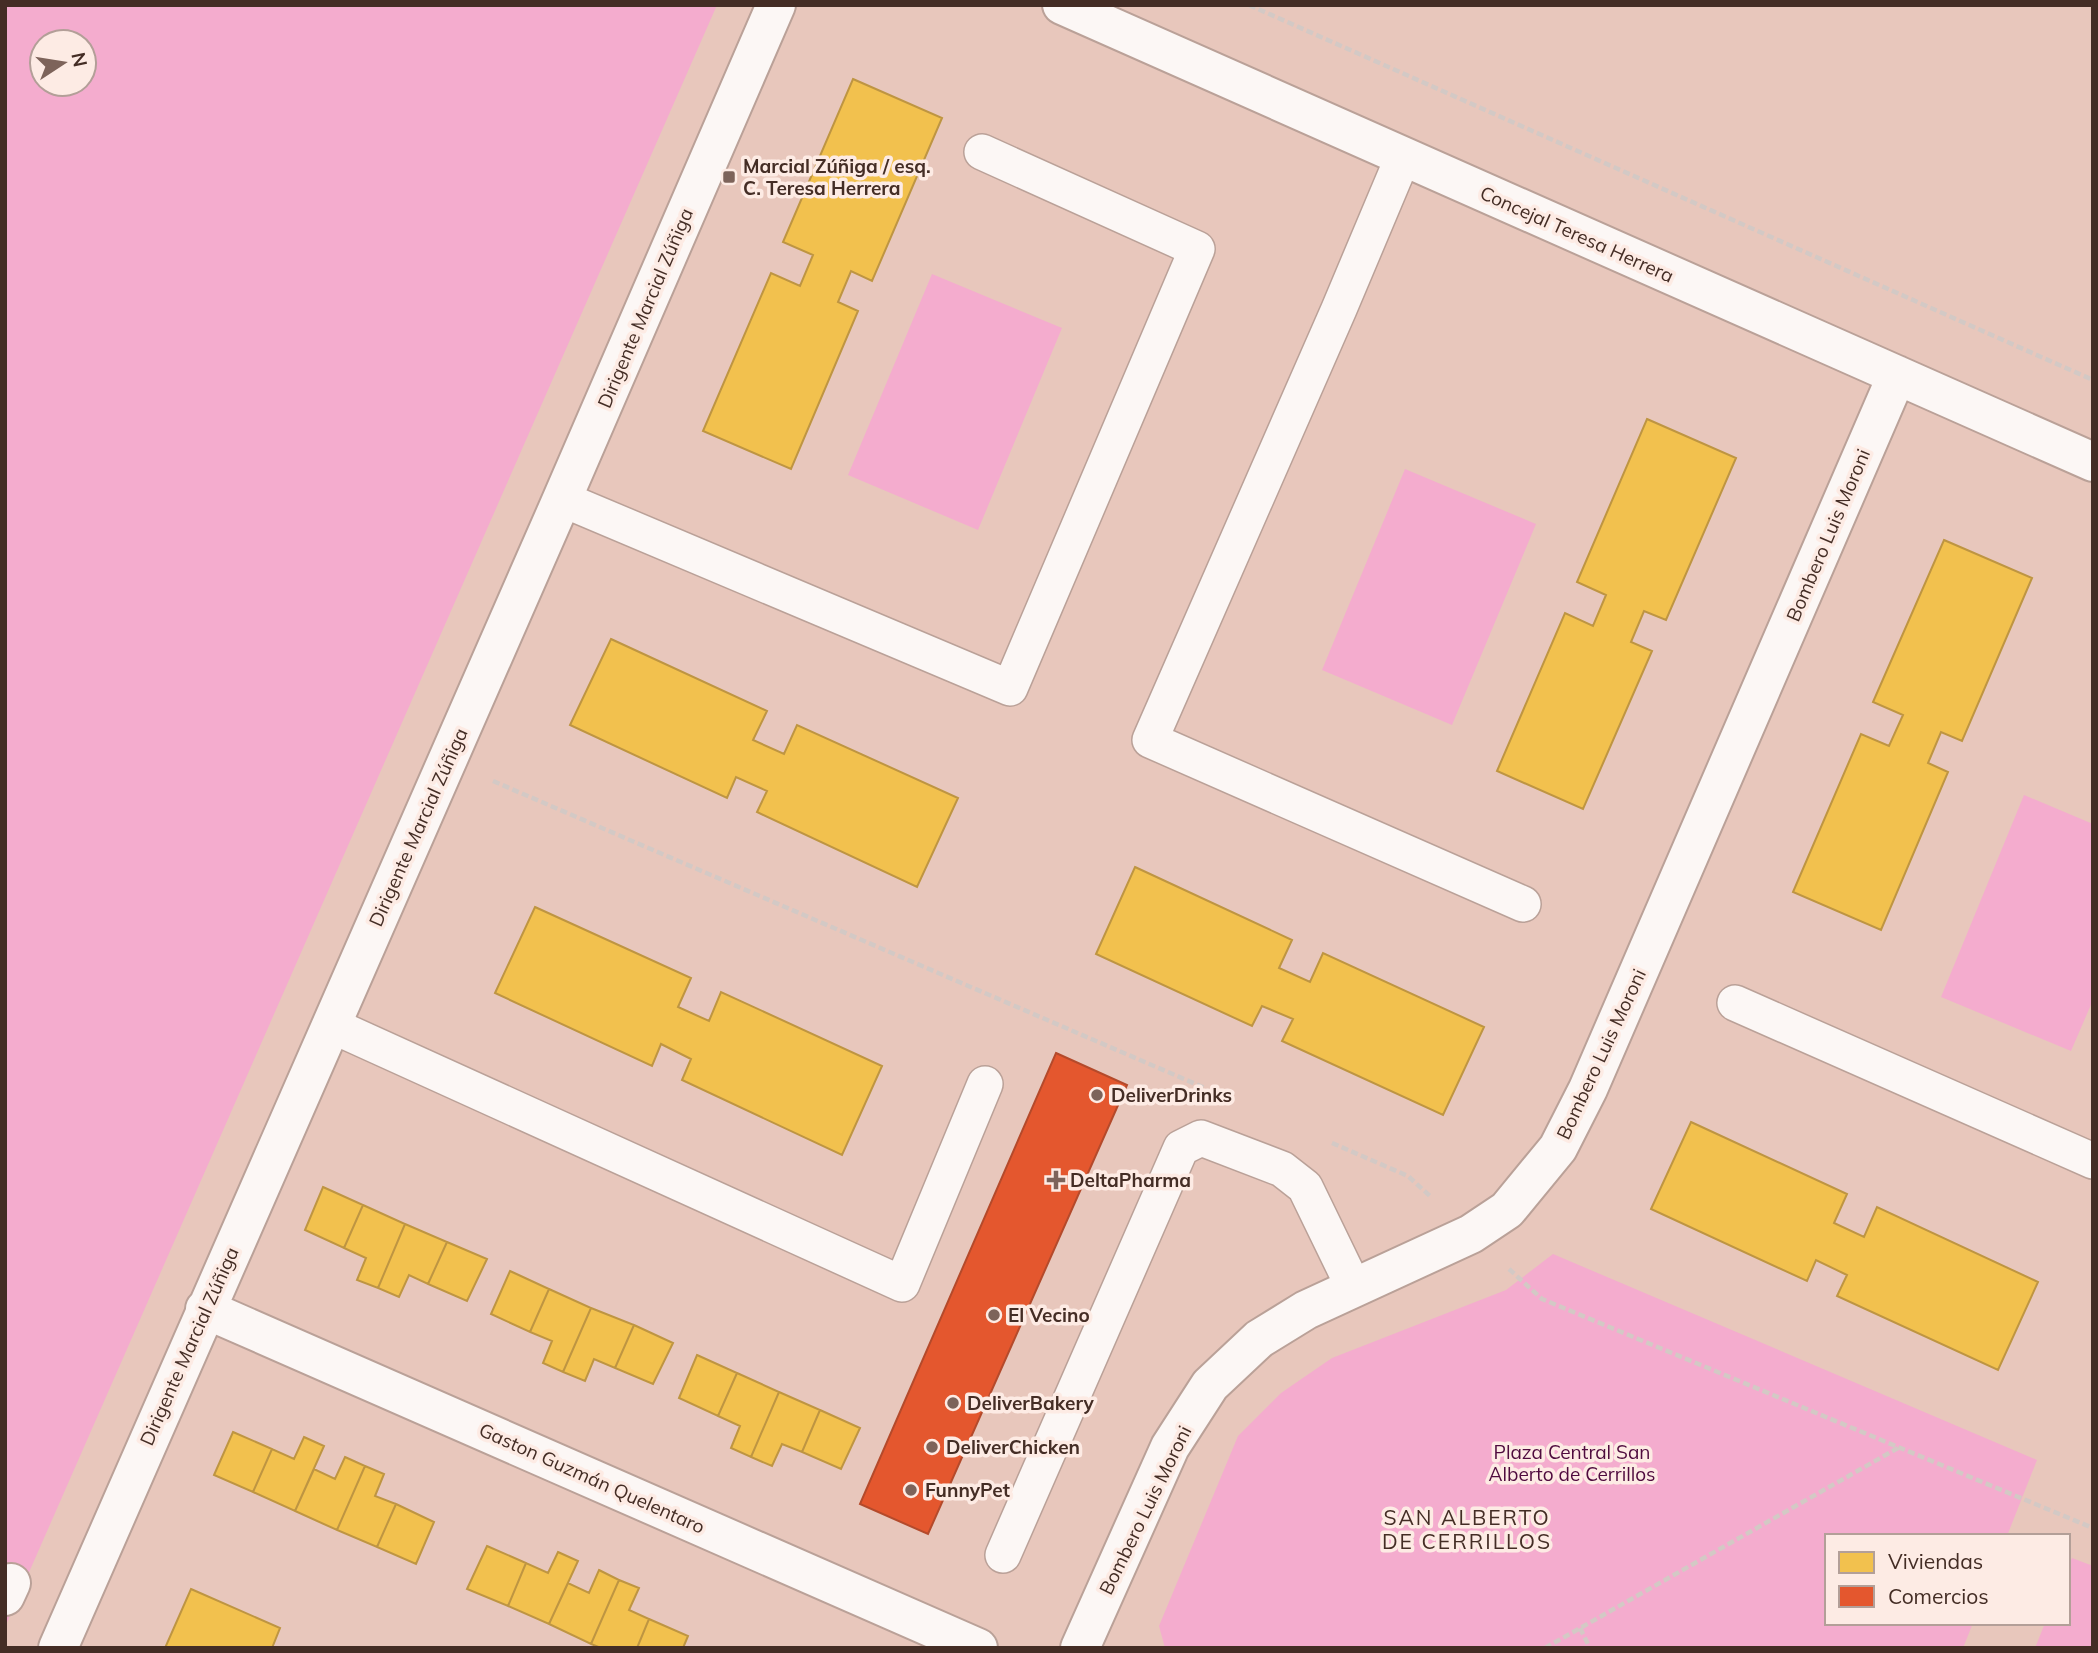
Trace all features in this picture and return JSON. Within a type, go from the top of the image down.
[{"type":"street","name":"Dirigente Marcial Zúñiga","points":[[58,1648],[776,5]]},
{"type":"street","name":"Concejal Teresa Herrera","points":[[1062,5],[2093,463]]},
{"type":"street","name":"Bombero Luis Moroni","points":[[1080,1648],[1170,1447],[1210,1385],[1259,1339],[1306,1310],[1471,1234],[1507,1210],[1558,1148],[1594,1077],[1897,375]]},
{"type":"street","name":"Gaston Guzmán Quelentaro","points":[[205,1309],[978,1648]]},
{"type":"lane","points":[[562,499],[1010,688],[1197,249],[982,152]]},
{"type":"lane","points":[[1403,157],[1150,740],[1523,904]]},
{"type":"lane","points":[[1735,1003],[2093,1161]]},
{"type":"lane","points":[[331,1025],[902,1284],[985,1084]]},
{"type":"lane","points":[[1003,1555],[1181,1148],[1201,1138],[1282,1169],[1305,1187],[1354,1288]]},
{"type":"path","points":[[1249,5],[2093,380]]},
{"type":"path","points":[[1545,1648],[1899,1447]]},
{"type":"path","points":[[1580,1628],[1590,1648]]},
{"type":"green space","points":[[5,5],[717,5],[5,1627]]},
{"type":"green space","points":[[932,274],[1062,328],[978,530],[848,475]]},
{"type":"green space","points":[[1405,469],[1536,524],[1452,725],[1322,670]]},
{"type":"green space","points":[[2024,795],[2093,824],[2093,1000],[2071,1051],[1941,997]]},
{"type":"green space","name":"Plaza Central San Alberto de Cerrillos","points":[[1553,1254],[2037,1460],[2008,1534],[1825,1534],[1825,1625],[1972,1625],[1963,1648],[1165,1648],[1159,1626],[1238,1436],[1281,1393],[1332,1358],[1506,1290]]},
{"type":"green space","points":[[2072,1558],[2093,1566],[2093,1648],[2035,1648],[2044,1625],[2070,1625]]},
{"type":"building: Viviendas","points":[[853,79],[942,118],[872,281],[851,271],[838,302],[858,311],[791,469],[703,431],[771,273],[800,286],[813,255],[783,242]]},
{"type":"building: Viviendas","points":[[1647,419],[1736,458],[1666,620],[1644,611],[1631,642],[1652,651],[1583,809],[1497,771],[1565,613],[1593,626],[1606,595],[1577,582]]},
{"type":"building: Viviendas","points":[[1944,540],[2032,578],[1962,741],[1941,732],[1928,763],[1948,772],[1881,930],[1793,892],[1861,734],[1889,746],[1903,715],[1873,702]]},
{"type":"building: Viviendas","points":[[611,639],[767,711],[753,740],[784,754],[797,725],[958,798],[917,887],[757,812],[767,791],[736,777],[727,798],[570,725]]},
{"type":"building: Viviendas","points":[[1135,867],[1292,940],[1279,968],[1310,982],[1323,953],[1484,1027],[1443,1115],[1282,1041],[1293,1019],[1262,1006],[1252,1026],[1096,954]]},
{"type":"building: Viviendas","points":[[535,907],[691,978],[678,1007],[709,1021],[721,992],[882,1066],[842,1155],[682,1080],[691,1059],[661,1044],[652,1066],[495,993]]},
{"type":"building: Viviendas","points":[[1691,1122],[1847,1194],[1834,1223],[1864,1237],[1877,1207],[2038,1282],[1998,1370],[1837,1296],[1847,1275],[1816,1260],[1807,1281],[1651,1209]]},
{"type":"building: Viviendas","points":[[323,1187],[363,1205],[344,1248],[305,1230]]},
{"type":"building: Viviendas","points":[[363,1205],[405,1224],[378,1288],[357,1280],[366,1258],[344,1248]]},
{"type":"building: Viviendas","points":[[405,1224],[447,1242],[428,1284],[409,1275],[399,1297],[378,1288]]},
{"type":"building: Viviendas","points":[[447,1242],[487,1259],[467,1301],[428,1284]]},
{"type":"building: Viviendas","points":[[510,1271],[549,1289],[530,1332],[491,1314]]},
{"type":"building: Viviendas","points":[[549,1289],[591,1308],[563,1372],[543,1363],[552,1341],[530,1332]]},
{"type":"building: Viviendas","points":[[591,1308],[634,1325],[615,1368],[594,1359],[585,1381],[563,1372]]},
{"type":"building: Viviendas","points":[[634,1325],[673,1343],[653,1384],[615,1368]]},
{"type":"building: Viviendas","points":[[697,1355],[737,1373],[718,1416],[679,1398]]},
{"type":"building: Viviendas","points":[[737,1373],[779,1392],[751,1457],[731,1448],[740,1426],[718,1416]]},
{"type":"building: Viviendas","points":[[779,1392],[820,1410],[802,1452],[782,1444],[772,1466],[751,1457]]},
{"type":"building: Viviendas","points":[[820,1410],[860,1428],[841,1469],[802,1452]]},
{"type":"building: Viviendas","points":[[233,1432],[272,1449],[253,1492],[214,1475]]},
{"type":"building: Viviendas","points":[[304,1437],[324,1446],[295,1511],[253,1492],[272,1449],[294,1459]]},
{"type":"building: Viviendas","points":[[345,1457],[365,1466],[337,1530],[295,1511],[314,1469],[335,1479]]},
{"type":"building: Viviendas","points":[[365,1466],[384,1474],[375,1496],[396,1504],[377,1547],[337,1530]]},
{"type":"building: Viviendas","points":[[396,1504],[434,1522],[416,1564],[377,1547]]},
{"type":"building: Viviendas","points":[[487,1546],[526,1563],[508,1606],[467,1589]]},
{"type":"building: Viviendas","points":[[558,1552],[578,1561],[549,1624],[508,1606],[526,1563],[548,1573]]},
{"type":"building: Viviendas","points":[[599,1570],[619,1580],[591,1644],[549,1624],[568,1583],[589,1593]]},
{"type":"building: Viviendas","points":[[619,1580],[639,1588],[629,1610],[649,1619],[637,1648],[601,1648],[591,1644]]},
{"type":"building: Viviendas","points":[[191,1589],[280,1628],[272,1648],[165,1648]]},
{"type":"building: Viviendas","points":[[649,1619],[688,1636],[683,1648],[637,1648]]},
{"type":"building: Comercios","points":[[1056,1053],[1127,1085],[928,1534],[860,1504]]},
{"type":"place","name":"Marcial Zúñiga / esq. C. Teresa Herrera","points":[[729,177]]},
{"type":"place","name":"DeliverDrinks","points":[[1097,1095]]},
{"type":"place","name":"DeltaPharma","points":[[1056,1180]]},
{"type":"place","name":"El Vecino","points":[[994,1315]]},
{"type":"place","name":"DeliverBakery","points":[[953,1403]]},
{"type":"place","name":"DeliverChicken","points":[[932,1447]]},
{"type":"place","name":"FunnyPet","points":[[911,1490]]},
{"type":"district","name":"SAN ALBERTO DE CERRILLOS","points":[[1467,1529]]}]
